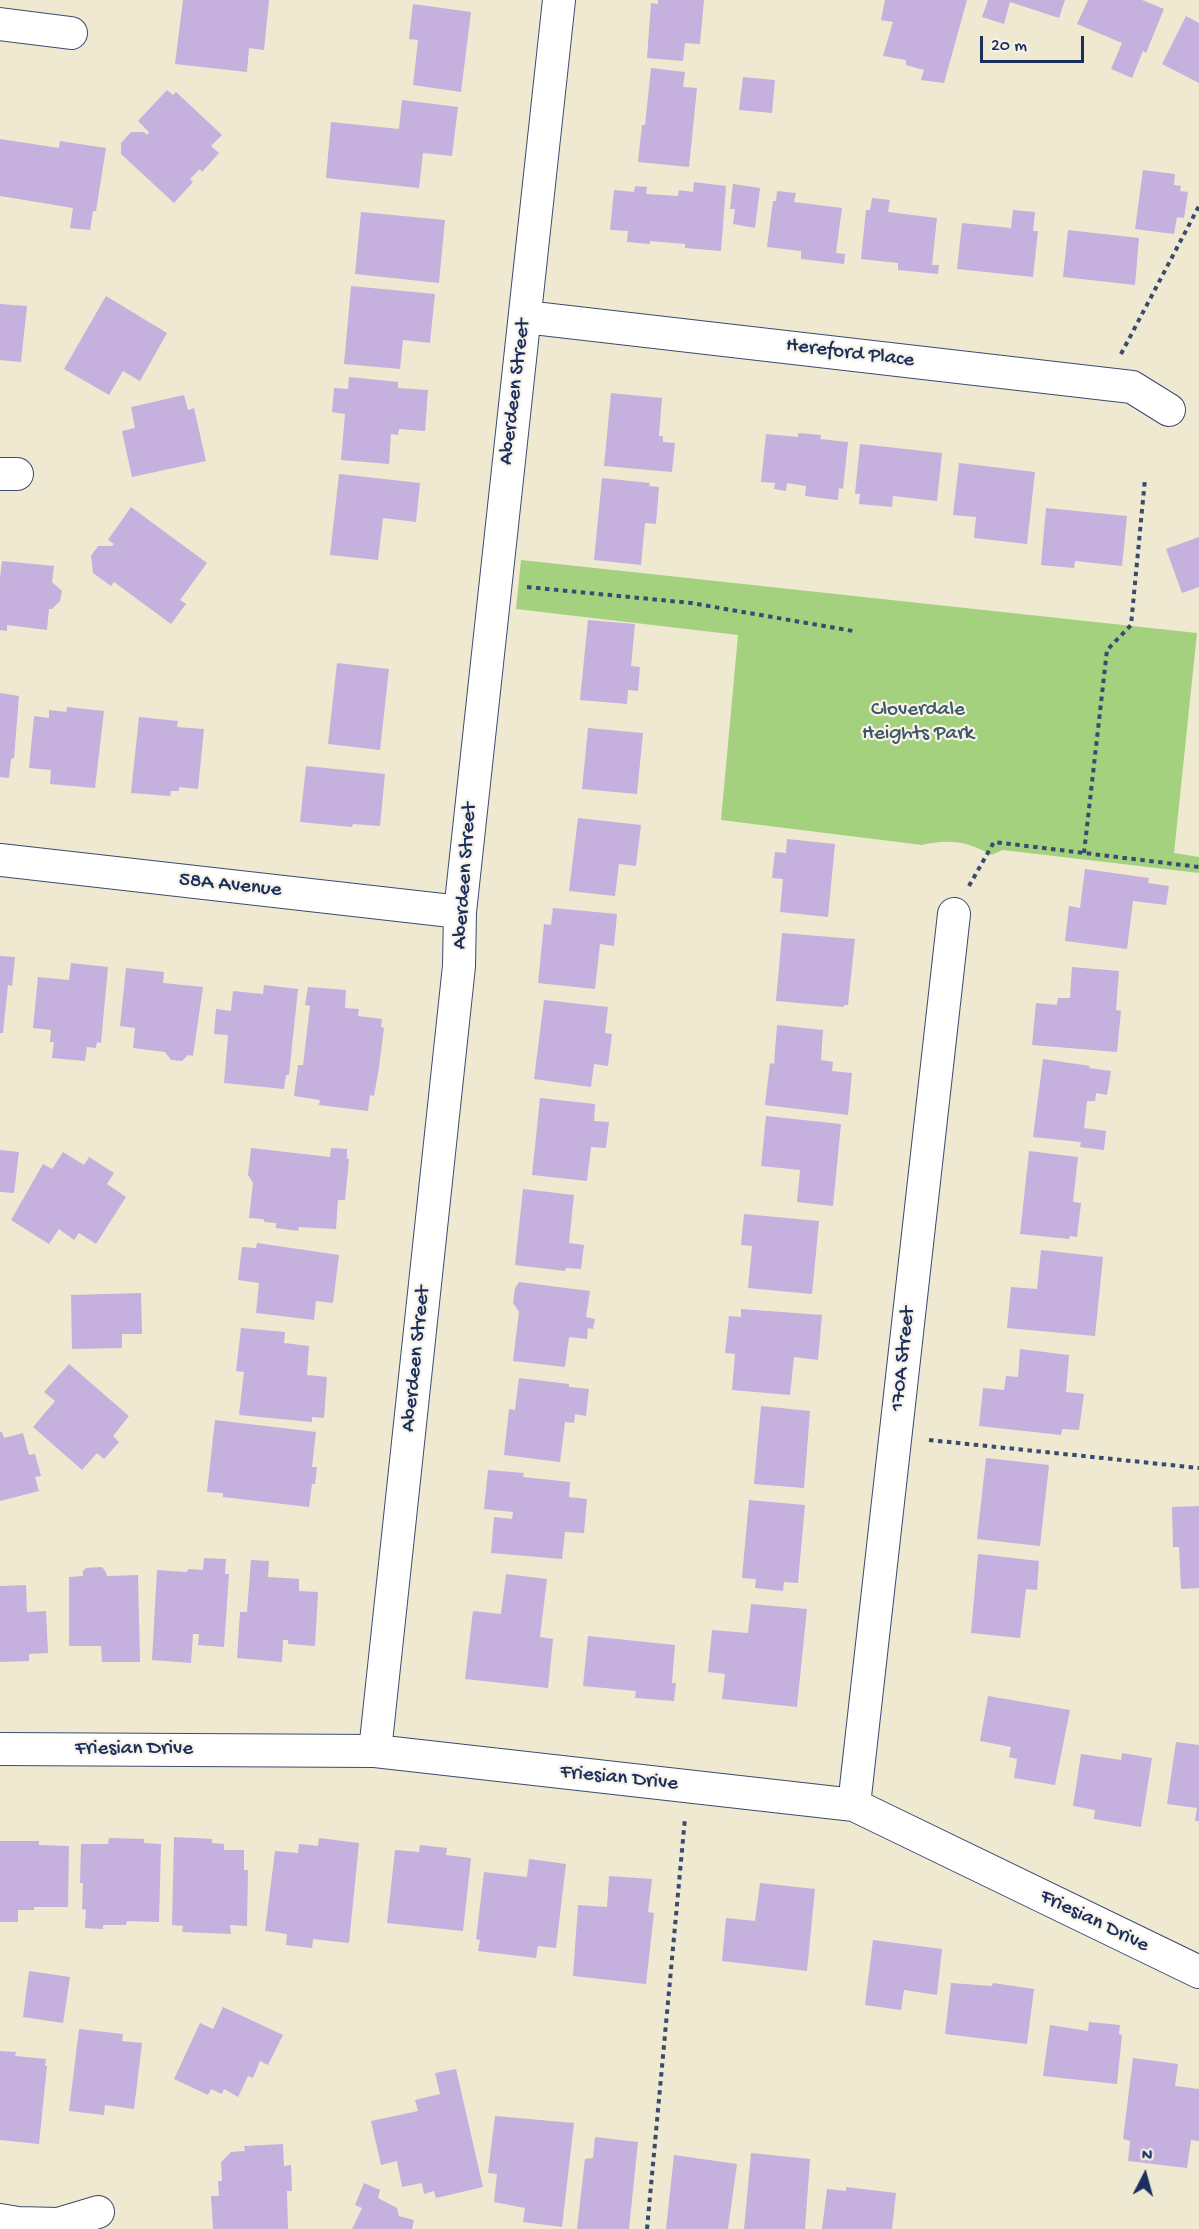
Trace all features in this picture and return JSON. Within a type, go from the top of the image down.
[{"type":"street","name":"Aberdeen Street","points":[[375,1751],[458,978],[460,912],[559,0]]},
{"type":"street","points":[[0,24],[70,33]]},
{"type":"street","name":"Hereford Place","points":[[525,317],[1132,387],[1168,410]]},
{"type":"street","name":"58A Avenue","points":[[0,860],[460,912]]},
{"type":"street","name":"170A Street","points":[[854,1805],[954,914]]},
{"type":"street","name":"Friesian Drive","points":[[0,1749],[375,1751],[854,1805],[1199,1972]]},
{"type":"street","points":[[0,2220],[58,2224],[98,2212]]},
{"type":"path","points":[[1118,360],[1199,206]]},
{"type":"path","points":[[1084,853],[1107,650],[1131,625],[1145,479]]},
{"type":"path","points":[[520,586],[691,603],[853,631]]},
{"type":"path","points":[[954,914],[994,842],[1199,867]]},
{"type":"path","points":[[896,1437],[1199,1468]]},
{"type":"path","points":[[647,2229],[686,1812]]},
{"type":"green space","name":"Cloverdale Heights Park","points":[[521,560],[1197,633],[1174,853],[1199,857],[1199,873],[1003,850],[991,855],[958,842],[922,845],[721,820],[738,635],[516,609]]},
{"type":"building","points":[[183,0],[269,0],[264,50],[249,48],[247,72],[175,64]]},
{"type":"building","points":[[658,0],[704,0],[700,44],[685,43],[683,61],[647,58],[651,3],[658,4]]},
{"type":"building","points":[[885,0],[967,0],[944,83],[921,80],[924,70],[906,65],[906,60],[883,56],[893,22],[881,20]]},
{"type":"building","points":[[988,0],[1065,0],[1059,18],[1010,2],[1004,24],[982,17]]},
{"type":"building","points":[[1088,0],[1142,0],[1164,9],[1146,53],[1143,51],[1132,78],[1111,69],[1122,43],[1077,24]]},
{"type":"building","points":[[413,4],[471,12],[461,92],[413,85],[418,40],[409,39]]},
{"type":"building","points":[[1186,16],[1199,23],[1199,83],[1162,64]]},
{"type":"building","points":[[651,68],[685,72],[683,87],[697,88],[689,167],[638,162],[642,125],[645,125]]},
{"type":"building","points":[[743,77],[775,80],[772,113],[739,110]]},
{"type":"building","points":[[167,90],[173,95],[176,92],[222,135],[211,146],[219,153],[202,172],[200,169],[190,179],[193,182],[174,203],[121,154],[121,143],[131,132],[144,132],[147,135],[149,132],[138,121]]},
{"type":"building","points":[[402,100],[458,107],[452,156],[423,153],[419,188],[326,178],[331,122],[399,129]]},
{"type":"building","points":[[0,139],[59,148],[60,141],[106,148],[96,211],[93,211],[90,230],[70,228],[73,208],[0,196]]},
{"type":"building","points":[[1143,170],[1175,174],[1174,185],[1181,186],[1180,191],[1188,192],[1184,218],[1177,217],[1174,234],[1135,229]]},
{"type":"building","points":[[694,182],[726,186],[721,251],[685,248],[685,244],[627,242],[628,231],[610,230],[614,190],[634,192],[635,186],[647,187],[646,194],[678,196],[679,190],[693,192]]},
{"type":"building","points":[[733,184],[760,188],[755,228],[733,224],[735,209],[730,209]]},
{"type":"building","points":[[777,191],[796,193],[794,202],[842,208],[836,253],[845,254],[844,264],[801,259],[801,251],[767,247],[773,201],[776,201]]},
{"type":"building","points":[[872,198],[890,200],[888,212],[937,218],[932,265],[939,265],[938,274],[898,270],[898,263],[861,259],[866,210],[870,210]]},
{"type":"building","points":[[1013,210],[1035,212],[1033,231],[1038,231],[1033,277],[957,269],[962,223],[1011,228]]},
{"type":"building","points":[[361,212],[445,220],[439,283],[355,274]]},
{"type":"building","points":[[1068,230],[1139,238],[1135,285],[1063,277]]},
{"type":"building","points":[[351,286],[435,294],[430,343],[403,340],[400,369],[344,364]]},
{"type":"building","points":[[106,296],[167,333],[140,381],[123,371],[109,395],[64,369]]},
{"type":"building","points":[[0,304],[27,306],[21,362],[0,360]]},
{"type":"building","points":[[349,377],[398,382],[398,388],[428,390],[425,431],[399,429],[398,435],[391,434],[389,464],[341,460],[345,414],[332,412],[334,388],[348,389]]},
{"type":"building","points":[[611,393],[662,398],[659,436],[663,436],[663,442],[675,443],[672,472],[604,466]]},
{"type":"building","points":[[184,395],[188,410],[194,408],[206,461],[132,477],[122,431],[135,428],[131,407]]},
{"type":"building","points":[[798,433],[821,435],[820,439],[848,442],[843,489],[839,488],[838,500],[805,496],[806,486],[787,483],[786,491],[774,489],[775,483],[761,482],[766,434],[798,437]]},
{"type":"building","points":[[860,444],[942,453],[937,501],[893,496],[892,507],[859,504],[860,494],[855,494]]},
{"type":"building","points":[[959,463],[1035,472],[1027,544],[974,538],[976,517],[953,515]]},
{"type":"building","points":[[339,474],[420,483],[416,522],[383,518],[378,560],[330,555]]},
{"type":"building","points":[[602,478],[650,483],[649,486],[659,487],[656,524],[645,523],[641,565],[594,560]]},
{"type":"building","points":[[131,507],[207,563],[180,600],[186,604],[171,624],[114,582],[111,586],[93,573],[91,556],[98,546],[114,544],[108,540]]},
{"type":"building","points":[[1046,508],[1127,516],[1122,566],[1075,561],[1074,568],[1041,565]]},
{"type":"building","points":[[1199,537],[1199,587],[1182,593],[1166,549]]},
{"type":"building","points":[[2,561],[54,566],[52,582],[62,591],[60,601],[49,609],[47,630],[7,625],[7,631],[0,630]]},
{"type":"building","points":[[588,620],[635,624],[631,666],[640,667],[638,691],[628,690],[627,704],[580,700]]},
{"type":"building","points":[[337,663],[389,669],[380,750],[328,744]]},
{"type":"building","points":[[0,693],[19,696],[14,758],[11,759],[9,778],[0,777]]},
{"type":"building","points":[[67,707],[104,711],[95,788],[50,784],[51,770],[29,768],[34,716],[49,718],[49,710],[66,712]]},
{"type":"building","points":[[139,717],[178,721],[177,727],[204,729],[198,789],[179,787],[179,791],[171,791],[170,796],[131,793]]},
{"type":"building","points":[[588,728],[643,733],[637,794],[582,789]]},
{"type":"building","points":[[306,766],[385,774],[380,826],[353,824],[352,827],[300,822]]},
{"type":"building","points":[[578,818],[641,825],[636,866],[619,864],[615,896],[569,891]]},
{"type":"building","points":[[787,839],[835,844],[828,917],[780,912],[783,879],[772,878],[775,852],[786,853]]},
{"type":"building","points":[[1085,869],[1149,878],[1148,883],[1169,886],[1166,905],[1133,901],[1127,949],[1065,941],[1069,906],[1080,908]]},
{"type":"building","points":[[553,908],[617,914],[614,946],[600,944],[595,989],[538,983],[544,924],[551,925]]},
{"type":"building","points":[[782,933],[855,939],[848,1005],[844,1007],[776,1001]]},
{"type":"building","points":[[0,956],[15,957],[12,986],[8,985],[3,1033],[0,1033]]},
{"type":"building","points":[[71,963],[108,967],[101,1043],[97,1042],[96,1048],[87,1047],[85,1061],[52,1058],[54,1042],[50,1042],[51,1030],[33,1028],[38,977],[69,980]]},
{"type":"building","points":[[1072,967],[1119,971],[1116,1010],[1121,1011],[1117,1052],[1032,1045],[1036,1003],[1057,1005],[1058,998],[1070,998]]},
{"type":"building","points":[[126,968],[164,972],[163,983],[203,987],[193,1056],[188,1055],[182,1061],[171,1060],[165,1052],[133,1048],[135,1028],[120,1026]]},
{"type":"building","points":[[264,985],[298,989],[289,1075],[286,1075],[284,1089],[224,1083],[228,1035],[214,1034],[216,1009],[231,1011],[233,991],[263,994]]},
{"type":"building","points":[[308,987],[346,990],[345,1008],[359,1009],[358,1016],[382,1019],[381,1027],[384,1028],[379,1067],[374,1096],[370,1095],[368,1111],[319,1105],[320,1100],[294,1096],[298,1065],[303,1065],[310,1006],[305,1005]]},
{"type":"building","points":[[544,1000],[608,1007],[605,1033],[612,1034],[608,1066],[594,1064],[591,1087],[534,1079]]},
{"type":"building","points":[[777,1025],[823,1030],[821,1060],[833,1062],[832,1071],[852,1073],[848,1115],[765,1105],[770,1063],[774,1064]]},
{"type":"building","points":[[1043,1059],[1111,1071],[1107,1095],[1096,1093],[1095,1101],[1087,1101],[1084,1128],[1106,1131],[1104,1150],[1080,1147],[1081,1142],[1033,1137]]},
{"type":"building","points":[[540,1098],[595,1104],[594,1121],[609,1122],[606,1148],[591,1147],[587,1181],[532,1175]]},
{"type":"building","points":[[766,1116],[841,1124],[833,1206],[797,1202],[800,1170],[761,1166]]},
{"type":"building","points":[[251,1148],[330,1157],[331,1148],[347,1149],[347,1159],[349,1159],[345,1200],[338,1200],[336,1229],[299,1227],[298,1231],[276,1228],[276,1223],[249,1218],[253,1183],[248,1175]]},
{"type":"building","points":[[0,1150],[19,1152],[14,1193],[0,1192]]},
{"type":"building","points":[[1029,1151],[1078,1157],[1073,1202],[1081,1203],[1077,1237],[1070,1236],[1069,1239],[1020,1234]]},
{"type":"building","points":[[63,1152],[84,1165],[89,1157],[114,1173],[107,1184],[126,1197],[96,1244],[79,1233],[74,1240],[59,1229],[49,1244],[11,1220],[43,1164],[52,1169]]},
{"type":"building","points":[[523,1189],[574,1195],[569,1243],[584,1245],[581,1269],[566,1268],[565,1271],[515,1265]]},
{"type":"building","points":[[744,1214],[819,1221],[812,1294],[748,1288],[752,1246],[741,1245]]},
{"type":"building","points":[[257,1243],[339,1255],[333,1303],[316,1301],[314,1320],[256,1313],[259,1283],[238,1280],[242,1247],[256,1248]]},
{"type":"building","points":[[1041,1250],[1103,1257],[1095,1336],[1007,1328],[1011,1287],[1037,1289]]},
{"type":"building","points":[[519,1282],[590,1291],[586,1317],[595,1319],[593,1329],[588,1328],[587,1339],[569,1337],[565,1367],[513,1361],[519,1312],[513,1303],[515,1288]]},
{"type":"building","points":[[141,1293],[142,1334],[122,1334],[122,1348],[72,1349],[71,1295]]},
{"type":"building","points":[[741,1309],[822,1315],[818,1360],[794,1357],[790,1395],[732,1390],[735,1354],[725,1353],[729,1316],[741,1317]]},
{"type":"building","points":[[241,1328],[285,1332],[284,1343],[309,1346],[307,1375],[327,1377],[324,1418],[312,1417],[312,1422],[239,1415],[244,1372],[236,1371]]},
{"type":"building","points":[[1020,1349],[1069,1355],[1066,1392],[1084,1394],[1079,1430],[1062,1429],[1061,1435],[979,1426],[983,1388],[1004,1390],[1006,1376],[1018,1377]]},
{"type":"building","points":[[69,1364],[129,1416],[113,1436],[119,1442],[104,1459],[97,1453],[82,1470],[33,1427],[55,1401],[44,1392]]},
{"type":"building","points":[[519,1378],[569,1384],[569,1387],[589,1389],[586,1416],[575,1414],[574,1423],[565,1422],[560,1462],[504,1455],[509,1409],[515,1410]]},
{"type":"building","points":[[761,1406],[810,1411],[804,1488],[754,1484]]},
{"type":"building","points":[[215,1420],[316,1432],[312,1467],[317,1467],[309,1507],[223,1497],[223,1493],[207,1492]]},
{"type":"building","points":[[0,1432],[4,1438],[23,1433],[29,1455],[35,1454],[41,1476],[35,1477],[39,1491],[0,1501]]},
{"type":"building","points":[[986,1458],[1049,1465],[1040,1546],[977,1539]]},
{"type":"building","points":[[488,1470],[524,1473],[523,1477],[570,1482],[569,1497],[587,1499],[584,1533],[565,1532],[562,1559],[491,1553],[494,1517],[512,1519],[513,1512],[484,1509]]},
{"type":"building","points":[[749,1500],[805,1505],[798,1583],[784,1582],[783,1591],[755,1588],[756,1579],[742,1578]]},
{"type":"building","points":[[1199,1506],[1199,1588],[1181,1589],[1179,1547],[1173,1547],[1172,1507]]},
{"type":"building","points":[[978,1554],[1039,1561],[1037,1590],[1026,1589],[1020,1638],[971,1633]]},
{"type":"building","points":[[204,1558],[226,1559],[225,1574],[229,1574],[224,1647],[198,1645],[199,1634],[193,1634],[191,1663],[152,1660],[157,1570],[186,1572],[189,1569],[203,1570]]},
{"type":"building","points":[[251,1560],[269,1561],[268,1577],[299,1579],[299,1591],[318,1592],[315,1646],[288,1644],[288,1640],[283,1640],[282,1662],[237,1658],[240,1612],[247,1612]]},
{"type":"building","points":[[102,1567],[107,1576],[138,1575],[140,1662],[102,1662],[101,1646],[69,1646],[69,1577],[83,1576],[86,1568]]},
{"type":"building","points":[[506,1574],[547,1579],[540,1637],[553,1639],[548,1688],[465,1679],[473,1611],[501,1614]]},
{"type":"building","points":[[26,1585],[27,1612],[46,1611],[48,1653],[29,1654],[29,1661],[0,1662],[0,1586]]},
{"type":"building","points":[[751,1604],[807,1609],[797,1707],[722,1699],[725,1674],[708,1672],[712,1630],[748,1633]]},
{"type":"building","points":[[588,1636],[675,1645],[672,1683],[676,1683],[674,1701],[635,1698],[636,1691],[583,1686]]},
{"type":"building","points":[[988,1696],[1070,1710],[1055,1785],[1014,1778],[1017,1759],[1009,1757],[1011,1747],[980,1741]]},
{"type":"building","points":[[1176,1742],[1199,1745],[1199,1821],[1195,1821],[1197,1808],[1167,1804]]},
{"type":"building","points":[[1122,1753],[1152,1758],[1141,1827],[1094,1819],[1095,1810],[1073,1806],[1081,1754],[1121,1760]]},
{"type":"building","points":[[174,1837],[212,1839],[212,1843],[224,1844],[224,1850],[244,1850],[244,1870],[248,1870],[247,1926],[230,1925],[231,1934],[182,1932],[183,1926],[172,1925]]},
{"type":"building","points":[[109,1838],[144,1839],[144,1843],[161,1844],[159,1922],[127,1921],[126,1925],[103,1925],[103,1929],[85,1928],[86,1910],[82,1909],[83,1883],[80,1883],[81,1844],[108,1844]]},
{"type":"building","points":[[319,1838],[359,1843],[349,1943],[313,1939],[312,1948],[286,1945],[287,1934],[265,1931],[275,1851],[298,1853],[299,1844],[318,1846]]},
{"type":"building","points":[[0,1841],[39,1841],[39,1845],[69,1846],[68,1907],[34,1907],[34,1910],[18,1910],[18,1922],[0,1922]]},
{"type":"building","points":[[420,1845],[447,1848],[446,1855],[471,1858],[463,1931],[387,1923],[395,1850],[419,1852]]},
{"type":"building","points":[[529,1859],[566,1864],[556,1948],[538,1946],[536,1958],[478,1951],[480,1940],[476,1939],[484,1872],[527,1877]]},
{"type":"building","points":[[609,1876],[652,1879],[648,1912],[654,1913],[646,1984],[573,1976],[578,1905],[607,1907]]},
{"type":"building","points":[[760,1883],[815,1889],[807,1971],[722,1961],[726,1918],[755,1921]]},
{"type":"building","points":[[873,1940],[942,1949],[937,1995],[904,1990],[901,2010],[865,2005]]},
{"type":"building","points":[[29,1971],[70,1977],[63,2023],[23,2017]]},
{"type":"building","points":[[951,1983],[992,1986],[993,1983],[1034,1989],[1027,2044],[945,2034]]},
{"type":"building","points":[[223,2007],[283,2035],[268,2065],[260,2061],[253,2078],[248,2076],[238,2097],[224,2089],[222,2094],[211,2089],[208,2095],[174,2079],[200,2023],[213,2029]]},
{"type":"building","points":[[1089,2022],[1120,2025],[1119,2034],[1122,2035],[1117,2084],[1043,2076],[1050,2025],[1088,2031]]},
{"type":"building","points":[[79,2029],[123,2034],[122,2041],[142,2043],[134,2109],[105,2105],[104,2115],[69,2111]]},
{"type":"building","points":[[0,2051],[16,2052],[15,2056],[46,2059],[39,2144],[0,2140]]},
{"type":"building","points":[[1133,2058],[1178,2064],[1175,2086],[1199,2089],[1199,2141],[1191,2140],[1187,2168],[1128,2161],[1130,2141],[1123,2139]]},
{"type":"building","points":[[456,2069],[483,2187],[436,2198],[434,2191],[424,2194],[422,2183],[402,2187],[397,2161],[381,2165],[371,2121],[418,2111],[415,2100],[440,2094],[435,2073]]},
{"type":"building","points":[[495,2116],[574,2123],[562,2227],[523,2222],[525,2208],[494,2202],[497,2174],[488,2173]]},
{"type":"building","points":[[595,2137],[638,2142],[629,2229],[577,2229],[585,2159],[593,2158]]},
{"type":"building","points":[[283,2144],[284,2166],[291,2165],[292,2191],[287,2191],[288,2229],[213,2229],[211,2196],[219,2196],[218,2181],[222,2181],[221,2162],[231,2152],[245,2151],[244,2146]]},
{"type":"building","points":[[751,2153],[810,2159],[805,2229],[744,2229]]},
{"type":"building","points":[[674,2155],[737,2164],[728,2229],[666,2229]]},
{"type":"building","points":[[364,2183],[380,2190],[378,2198],[397,2208],[399,2216],[414,2220],[412,2229],[352,2229],[362,2208],[355,2205]]},
{"type":"building","points":[[846,2187],[896,2193],[892,2229],[822,2229],[827,2189],[846,2191]]}]
